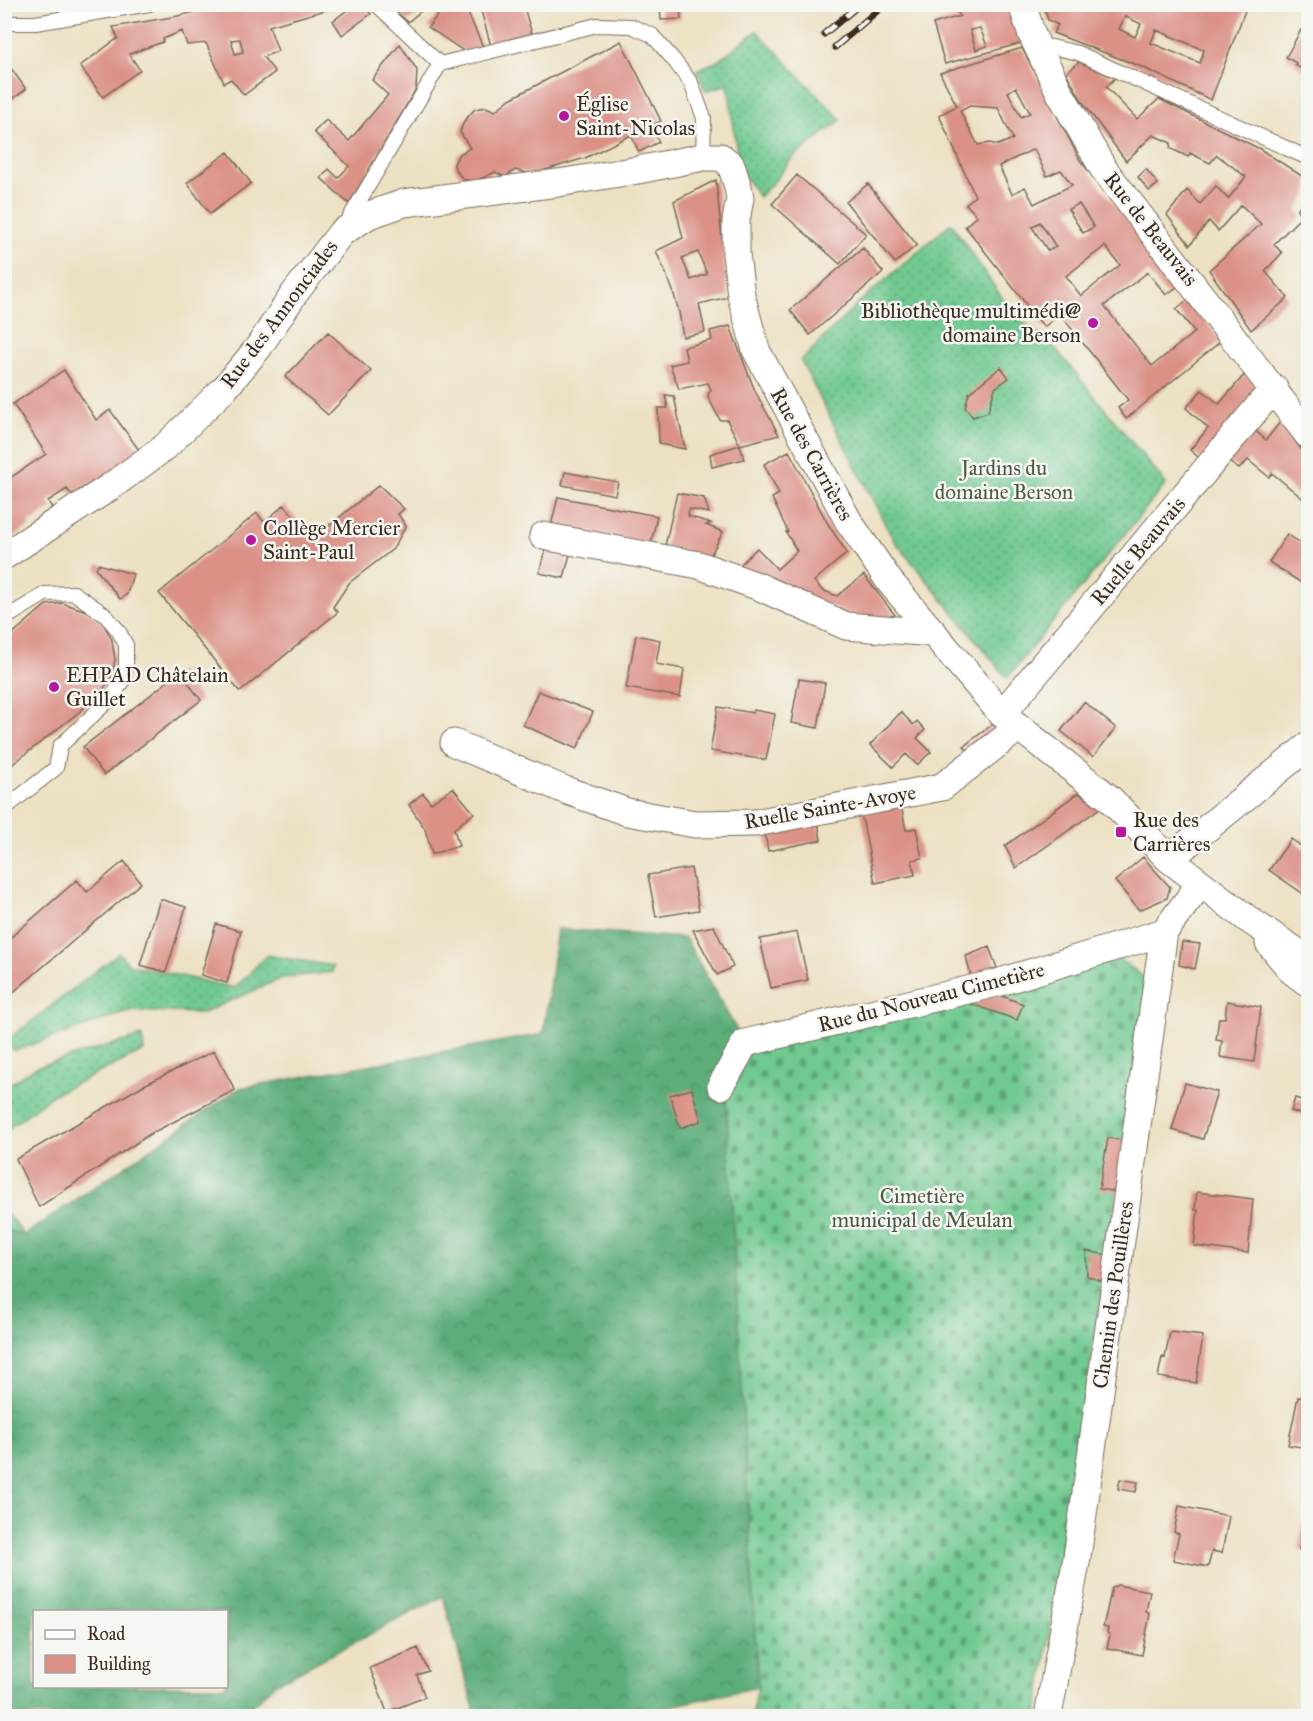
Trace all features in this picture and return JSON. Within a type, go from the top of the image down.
[{"type":"street","name":"Rue de Beauvais","points":[[1022,4],[1038,47],[1060,93],[1103,168],[1308,435]]},
{"type":"street","points":[[341,233],[369,215],[404,203],[558,183],[712,157]]},
{"type":"street","name":"Rue des Carrières","points":[[712,157],[732,165],[738,187],[740,198],[736,222],[736,254],[747,325],[756,350],[849,522],[890,582],[1010,721],[1109,798],[1169,859],[1200,884],[1308,959]]},
{"type":"street","name":"Rue des Annonciades","points":[[4,556],[110,487],[165,447],[225,388],[258,348],[294,294],[341,233]]},
{"type":"street","name":"Ruelle Beauvais","points":[[1010,721],[1274,388]]},
{"type":"street","points":[[543,536],[699,565],[760,586],[846,626],[934,633]]},
{"type":"street","name":"Ruelle Sainte-Avoye","points":[[454,743],[565,790],[627,812],[695,824],[755,823],[942,788],[1010,721]]},
{"type":"street","points":[[1169,859],[1308,746]]},
{"type":"street","name":"Chemin des Pouillères","points":[[1048,1716],[1077,1557],[1164,932],[1200,884]]},
{"type":"street","points":[[1249,920],[1293,971],[1308,983]]},
{"type":"street","name":"Rue du Nouveau Cimetière","points":[[721,1086],[745,1042],[997,983],[1164,932]]},
{"type":"lane","points":[[4,22],[36,23],[149,4]]},
{"type":"lane","points":[[376,4],[440,64],[597,25],[631,26],[652,35],[674,59],[691,83],[704,118],[712,157]]},
{"type":"lane","points":[[1038,47],[1053,47],[1078,53],[1308,158],[1308,156]]},
{"type":"lane","name":"Rue des Annonciades","points":[[341,233],[440,64]]},
{"type":"lane","points":[[4,619],[45,594],[74,593],[104,614],[118,630],[126,645],[126,665],[122,683],[106,703],[60,746],[56,768],[4,809]]},
{"type":"green space","points":[[757,31],[841,120],[792,158],[759,197],[739,168],[728,84],[706,91],[696,70],[716,62]]},
{"type":"green space","name":"Jardins du domaine Berson","points":[[951,223],[1013,314],[1056,349],[1166,484],[1007,678],[893,539],[801,361],[862,300]]},
{"type":"green space","points":[[557,929],[685,938],[749,1052],[726,1095],[758,1687],[625,1716],[476,1716],[443,1596],[275,1684],[241,1716],[5,1716],[4,1229],[24,1235],[240,1088],[543,1034]]},
{"type":"green space","points":[[119,953],[130,965],[235,988],[267,955],[333,966],[332,972],[282,978],[203,1013],[129,1011],[14,1051],[5,1042]]},
{"type":"green space","name":"Cimetière municipal de Meulan","points":[[1119,958],[1149,982],[1037,1716],[752,1716],[758,1687],[726,1095],[749,1052]]},
{"type":"green space","points":[[142,1036],[144,1051],[54,1094],[5,1131],[5,1087],[36,1067]]},
{"type":"green space","points":[[5,1211],[24,1235],[5,1229]]},
{"type":"building","points":[[230,4],[339,4],[336,7],[269,26],[278,51],[263,57],[275,72],[244,95],[231,79],[224,83],[206,43],[187,45],[182,31],[163,39],[163,42],[129,54],[140,70],[103,97],[80,66],[118,38],[113,27]],"holes":[[[240,39],[243,52],[235,54],[231,40]]]},
{"type":"building","points":[[355,4],[361,4],[371,14],[342,35],[333,21]]},
{"type":"building","points":[[387,4],[416,4],[422,10],[408,22]]},
{"type":"building","points":[[458,4],[464,4],[483,47],[465,52],[428,27],[440,12]]},
{"type":"building","points":[[479,4],[523,4],[532,34],[491,46]]},
{"type":"building","points":[[660,4],[680,4],[681,19],[661,20]]},
{"type":"building","points":[[964,4],[1013,4],[1026,42],[945,64],[933,24],[960,16],[956,10]],"holes":[[[980,28],[987,46],[976,50],[970,30]]]},
{"type":"building","points":[[1043,4],[1068,4],[1070,7],[1071,4],[1076,4],[1081,7],[1083,4],[1231,4],[1246,8],[1211,100],[1142,67],[1053,33],[1058,25],[1048,20]],"holes":[[[1125,16],[1141,24],[1135,37],[1119,29]],[[1156,30],[1204,50],[1200,63],[1151,43]]]},
{"type":"building","points":[[1301,30],[1308,33],[1308,73],[1286,57]]},
{"type":"building","name":"Église Saint-Nicolas","points":[[621,41],[661,121],[651,126],[659,142],[639,152],[631,135],[585,158],[532,174],[515,170],[505,177],[495,172],[478,180],[463,179],[454,164],[458,155],[470,148],[460,132],[464,121],[475,109],[486,107],[495,111],[510,99]]},
{"type":"building","points":[[400,44],[417,70],[416,89],[349,204],[321,178],[329,169],[338,178],[349,166],[314,132],[326,120],[349,141],[388,95],[372,80]]},
{"type":"building","points":[[1022,48],[1080,160],[1178,286],[1166,295],[1148,272],[1104,306],[1152,366],[1195,332],[1176,309],[1189,299],[1221,341],[1126,419],[1118,408],[1128,400],[1060,314],[1044,327],[965,226],[977,216],[966,204],[975,196],[939,115],[957,106],[940,73]],"holes":[[[1016,87],[1030,113],[1021,117],[1008,92]],[[970,106],[998,108],[1013,139],[998,145],[990,143],[978,145],[960,111]],[[1034,149],[1047,176],[1061,170],[1072,185],[1034,204],[1025,187],[1012,194],[999,166]],[[1079,204],[1094,227],[1083,233],[1068,209]],[[1040,222],[1056,247],[1048,251],[1032,227]],[[1105,246],[1120,265],[1081,296],[1066,276]]]},
{"type":"building","points":[[5,60],[26,89],[5,105]]},
{"type":"building","points":[[1079,62],[1115,78],[1106,87],[1137,119],[1159,99],[1260,149],[1308,180],[1308,193],[1297,210],[1302,216],[1274,244],[1282,253],[1265,271],[1288,298],[1251,330],[1209,270],[1261,224],[1241,205],[1218,231],[1209,221],[1190,245],[1167,215],[1187,190],[1200,204],[1216,186],[1228,199],[1246,177],[1217,155],[1210,163],[1190,153],[1188,157],[1170,148],[1171,143],[1153,135],[1126,161],[1084,104],[1066,73]]},
{"type":"building","points":[[228,152],[251,183],[210,214],[187,183]]},
{"type":"building","points":[[1146,169],[1158,184],[1149,191],[1138,177]]},
{"type":"building","points":[[797,175],[866,234],[840,264],[772,204]]},
{"type":"building","points":[[716,180],[728,297],[699,304],[705,332],[683,337],[672,288],[656,251],[683,238],[674,201]],"holes":[[[698,252],[707,274],[691,280],[682,258]]]},
{"type":"building","points":[[868,184],[917,245],[895,263],[846,202]]},
{"type":"building","points":[[863,248],[883,272],[810,335],[790,310]]},
{"type":"building","points":[[730,326],[755,391],[779,435],[740,445],[727,420],[720,420],[708,397],[711,390],[708,383],[679,389],[670,365],[687,361],[684,347],[712,340],[710,331]]},
{"type":"building","points":[[328,332],[371,371],[328,415],[285,377]]},
{"type":"building","points":[[1001,367],[1009,378],[995,388],[988,412],[973,417],[965,407],[969,393]]},
{"type":"building","points":[[64,370],[96,420],[110,410],[142,454],[96,484],[94,481],[72,495],[67,489],[48,501],[52,508],[4,543],[4,482],[46,454],[13,404]]},
{"type":"building","points":[[1246,373],[1264,396],[1205,463],[1190,450],[1208,428],[1186,408],[1202,390],[1219,404]]},
{"type":"building","points":[[665,395],[674,396],[685,449],[659,444],[658,408],[668,408]]},
{"type":"building","points":[[1281,421],[1308,459],[1308,503],[1272,473],[1269,477],[1248,460],[1239,469],[1225,459],[1252,428],[1266,440]]},
{"type":"building","points":[[740,445],[744,459],[712,467],[710,454]]},
{"type":"building","points":[[789,451],[828,524],[847,553],[814,581],[822,590],[837,596],[864,575],[898,619],[868,621],[735,570],[757,548],[777,569],[797,551],[786,532],[788,532],[772,498],[779,494],[764,464]]},
{"type":"building","points":[[565,472],[618,482],[615,495],[562,485]]},
{"type":"building","name":"Collège Mercier Saint-Paul","points":[[379,485],[404,509],[398,514],[406,526],[393,549],[349,583],[333,607],[338,612],[240,692],[159,593],[257,513],[264,522],[284,505],[314,538]]},
{"type":"building","points":[[677,493],[704,498],[709,513],[689,509],[688,516],[711,523],[706,525],[723,532],[708,560],[665,546]]},
{"type":"building","points":[[558,497],[657,516],[651,544],[554,526],[552,522]]},
{"type":"building","points":[[1287,534],[1308,548],[1308,583],[1306,586],[1269,562]]},
{"type":"building","points":[[546,547],[571,550],[564,578],[539,573]]},
{"type":"building","points":[[98,564],[133,574],[127,594],[120,599],[96,569]]},
{"type":"building","name":"EHPAD Châtelain Guillet","points":[[62,603],[90,612],[103,623],[112,640],[115,660],[111,678],[98,697],[4,771],[4,641],[46,605]]},
{"type":"building","points":[[636,635],[660,640],[656,664],[684,669],[680,697],[626,688]]},
{"type":"building","points":[[180,672],[201,700],[104,775],[83,747]]},
{"type":"building","points":[[799,679],[825,683],[818,728],[791,723]]},
{"type":"building","points":[[538,691],[593,712],[577,749],[523,725]]},
{"type":"building","points":[[1084,702],[1116,728],[1093,757],[1061,731]]},
{"type":"building","points":[[718,707],[775,714],[766,760],[710,751]]},
{"type":"building","points":[[901,712],[913,725],[917,721],[925,730],[917,738],[931,752],[917,765],[906,754],[893,767],[870,745]]},
{"type":"building","points":[[993,724],[1004,736],[974,759],[964,746]]},
{"type":"building","points":[[453,788],[474,813],[454,829],[459,846],[432,854],[425,829],[409,805],[423,793],[431,803]]},
{"type":"building","points":[[1078,793],[1100,808],[1016,868],[1005,846]]},
{"type":"building","points":[[901,805],[906,830],[916,828],[922,858],[912,860],[915,875],[875,883],[861,813]]},
{"type":"building","points":[[818,822],[821,840],[768,851],[765,833]]},
{"type":"building","points":[[1291,839],[1308,851],[1308,897],[1269,870]]},
{"type":"building","points":[[1143,857],[1170,887],[1167,898],[1139,910],[1115,881]]},
{"type":"building","points":[[124,861],[141,883],[4,1000],[4,943],[77,880],[87,892]]},
{"type":"building","points":[[691,868],[699,910],[656,917],[648,875]]},
{"type":"building","points":[[160,899],[186,907],[166,972],[140,965]]},
{"type":"building","points":[[216,924],[241,931],[227,983],[201,975]]},
{"type":"building","points":[[714,926],[733,967],[717,975],[693,930]]},
{"type":"building","points":[[797,932],[808,980],[771,988],[760,939]]},
{"type":"building","points":[[1182,942],[1200,944],[1195,969],[1179,965]]},
{"type":"building","points":[[989,947],[997,968],[971,977],[966,956]]},
{"type":"building","points":[[997,994],[1023,1004],[1017,1020],[971,1004]]},
{"type":"building","points":[[1227,1001],[1261,1007],[1254,1062],[1220,1057],[1222,1041],[1216,1040],[1219,1018],[1225,1018]]},
{"type":"building","points":[[214,1051],[235,1090],[150,1134],[39,1207],[16,1159],[142,1086]]},
{"type":"building","points":[[1185,1083],[1217,1092],[1203,1139],[1172,1130]]},
{"type":"building","points":[[692,1089],[701,1121],[680,1128],[670,1095]]},
{"type":"building","points":[[1295,1098],[1308,1102],[1308,1117],[1291,1111]]},
{"type":"building","points":[[1108,1138],[1132,1142],[1123,1193],[1099,1189]]},
{"type":"building","points":[[1197,1192],[1253,1199],[1248,1253],[1194,1246],[1198,1210],[1195,1210]]},
{"type":"building","points":[[1086,1251],[1114,1256],[1110,1284],[1087,1276]]},
{"type":"building","points":[[1170,1332],[1203,1336],[1196,1383],[1158,1377],[1162,1357],[1165,1358]]},
{"type":"building","points":[[1298,1397],[1308,1398],[1308,1448],[1288,1445]]},
{"type":"building","points":[[1120,1479],[1138,1482],[1136,1492],[1118,1489]]},
{"type":"building","points":[[1179,1506],[1229,1516],[1222,1553],[1212,1551],[1208,1567],[1173,1560],[1179,1534],[1174,1532]]},
{"type":"building","points":[[1303,1524],[1308,1525],[1308,1552],[1299,1550]]},
{"type":"building","points":[[1117,1585],[1150,1591],[1146,1612],[1150,1614],[1142,1655],[1107,1648],[1110,1635],[1107,1633],[1108,1628],[1103,1627],[1112,1588]]},
{"type":"building","points":[[418,1648],[428,1671],[417,1675],[425,1697],[387,1712],[370,1668]]},
{"type":"railway","points":[[824,34],[860,4]]},
{"type":"railway","points":[[835,47],[885,4]]},
{"type":"place","name":"Église Saint-Nicolas","points":[[564,116]]},
{"type":"place","name":"Bibliothèque multimédi@ domaine Berson","points":[[1093,323]]},
{"type":"place","name":"Collège Mercier Saint-Paul","points":[[251,540]]},
{"type":"place","name":"EHPAD Châtelain Guillet","points":[[54,687]]},
{"type":"place","name":"Rue des Carrières","points":[[1121,832]]}]
